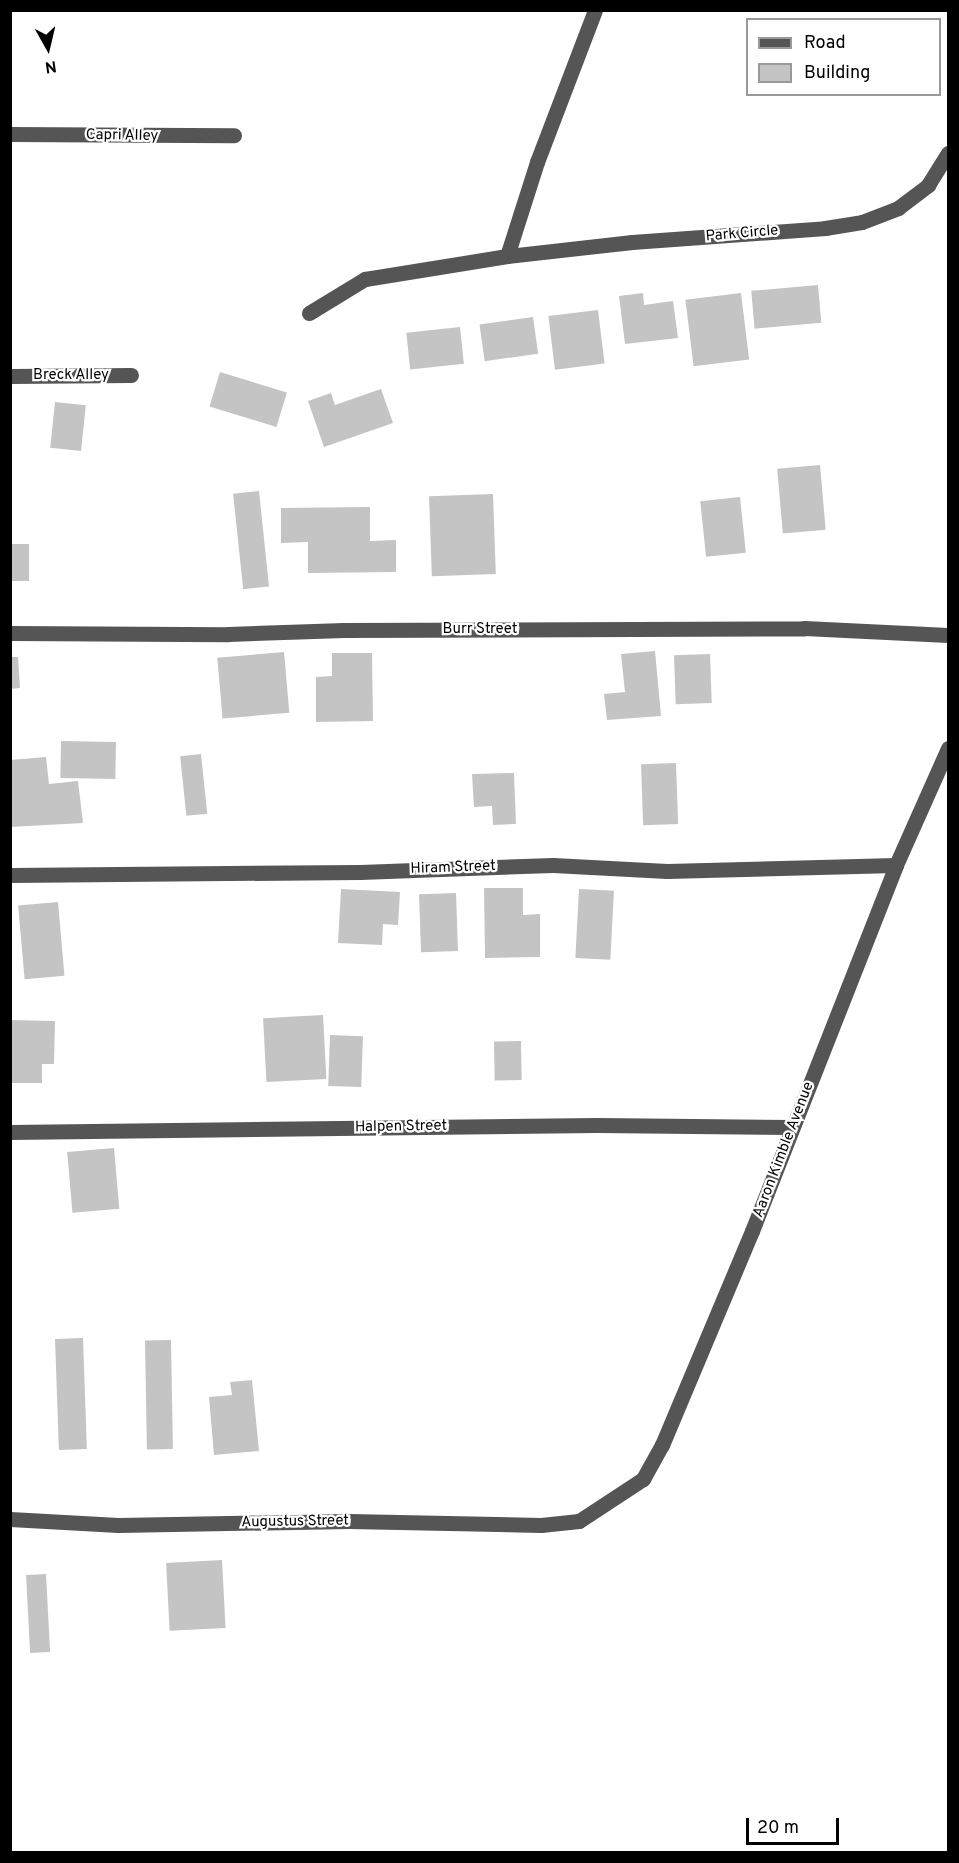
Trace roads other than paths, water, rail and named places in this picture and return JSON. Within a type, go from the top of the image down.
[{"type":"street","points":[[507,256],[537,162],[596,10]]},
{"type":"street","name":"Capri Alley","points":[[10,134],[157,137],[234,135]]},
{"type":"street","name":"Park Circle","points":[[309,313],[365,279],[507,256],[632,242],[825,228],[862,222],[898,208],[928,185],[948,153]]},
{"type":"street","name":"Breck Alley","points":[[10,376],[131,375]]},
{"type":"street","name":"Burr Street","points":[[10,633],[228,634],[344,630],[804,628],[948,635]]},
{"type":"street","name":"Aaron Kimble Avenue","points":[[579,1521],[643,1479],[663,1445],[752,1231],[896,866],[948,748]]},
{"type":"street","name":"Hiram Street","points":[[10,875],[360,872],[520,866],[667,871],[896,866]]},
{"type":"street","name":"Halpen Street","points":[[10,1132],[597,1125],[792,1127]]},
{"type":"street","name":"Augustus Street","points":[[10,1520],[118,1525],[349,1521],[541,1525],[579,1521]]}]
